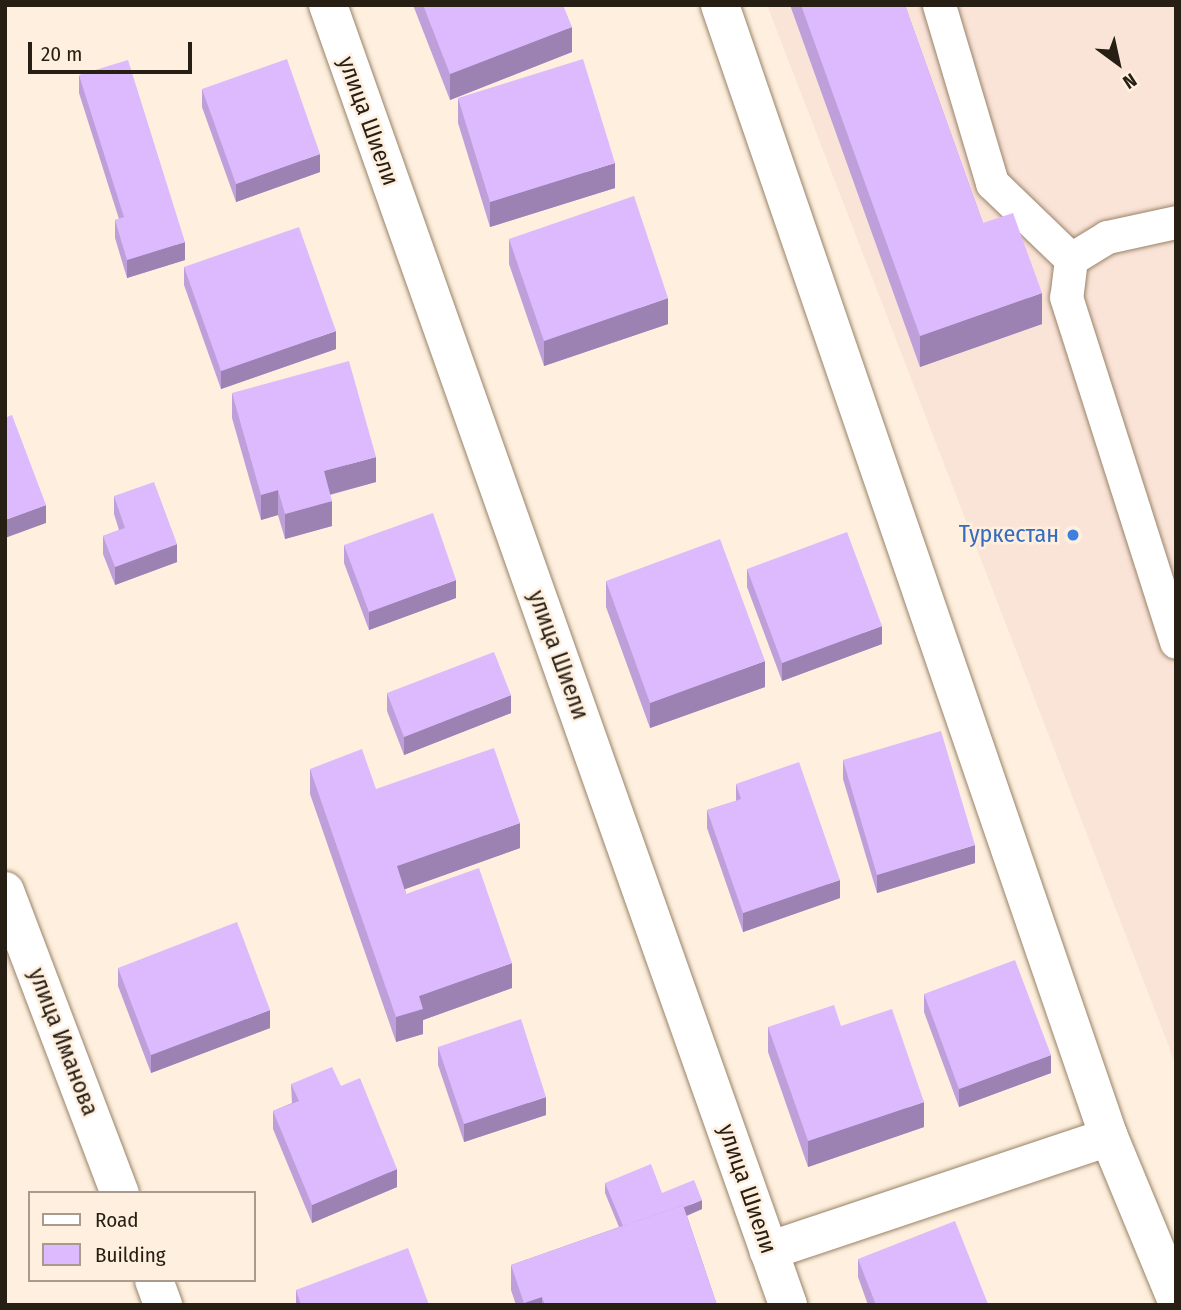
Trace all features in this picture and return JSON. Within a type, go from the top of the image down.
[{"type":"street","name":"улица Шиели","points":[[328,5],[788,1305]]},
{"type":"street","points":[[720,5],[1108,1137],[1176,1299]]},
{"type":"street","name":"улица Иманова","points":[[5,891],[119,1191]]},
{"type":"street","points":[[769,1251],[1108,1137]]},
{"type":"street","points":[[154,1282],[163,1305]]},
{"type":"lane","points":[[939,5],[992,183],[1071,259]]},
{"type":"lane","points":[[1071,259],[1107,237],[1176,222]]},
{"type":"lane","points":[[1071,259],[1066,297],[1089,382],[1176,642]]},
{"type":"shaded area","name":"Туркестан","points":[[767,5],[1176,5],[1176,1065]]},
{"type":"building","points":[[423,5],[563,5],[572,27],[450,74]]},
{"type":"building","points":[[801,5],[905,5],[983,223],[1013,213],[1042,293],[920,336]]},
{"type":"building","points":[[287,59],[320,154],[236,184],[202,89]]},
{"type":"building","points":[[583,59],[615,163],[490,202],[458,98]]},
{"type":"building","points":[[128,60],[185,242],[127,260],[115,220],[124,217],[79,75]]},
{"type":"building","points":[[634,196],[668,298],[544,341],[509,239]]},
{"type":"building","points":[[299,227],[336,331],[221,371],[184,267]]},
{"type":"building","points":[[349,361],[376,457],[324,471],[332,501],[285,514],[278,490],[261,495],[232,393]]},
{"type":"building","points":[[12,415],[46,505],[5,520],[5,418]]},
{"type":"building","points":[[154,482],[177,544],[115,567],[103,536],[125,528],[114,496]]},
{"type":"building","points":[[433,513],[456,580],[369,612],[344,545]]},
{"type":"building","points":[[847,532],[882,626],[782,663],[747,569]]},
{"type":"building","points":[[720,539],[765,661],[650,703],[606,581]]},
{"type":"building","points":[[494,652],[511,695],[404,737],[387,693]]},
{"type":"building","points":[[941,731],[975,845],[877,875],[843,760]]},
{"type":"building","points":[[494,748],[520,823],[397,866],[406,894],[479,868],[512,963],[419,996],[423,1009],[396,1017],[310,769],[362,749],[376,789]]},
{"type":"building","points":[[799,762],[840,880],[743,913],[707,810],[741,799],[736,784]]},
{"type":"building","points":[[237,922],[270,1010],[151,1055],[118,968]]},
{"type":"building","points":[[1015,960],[1051,1055],[959,1089],[924,994]]},
{"type":"building","points":[[834,1005],[841,1026],[892,1009],[924,1102],[808,1141],[768,1027]]},
{"type":"building","points":[[521,1019],[546,1097],[464,1124],[438,1047]]},
{"type":"building","points":[[332,1067],[341,1086],[360,1078],[397,1169],[312,1205],[273,1111],[299,1101],[291,1084]]},
{"type":"building","points":[[651,1164],[662,1193],[694,1180],[702,1200],[623,1226],[605,1183]]},
{"type":"building","points":[[683,1205],[717,1305],[545,1305],[542,1297],[524,1303],[511,1265]]},
{"type":"building","points":[[955,1221],[988,1304],[876,1305],[858,1259]]},
{"type":"building","points":[[408,1248],[429,1305],[301,1305],[296,1290]]},
{"type":"place","name":"Туркестан","points":[[1073,535]]}]
